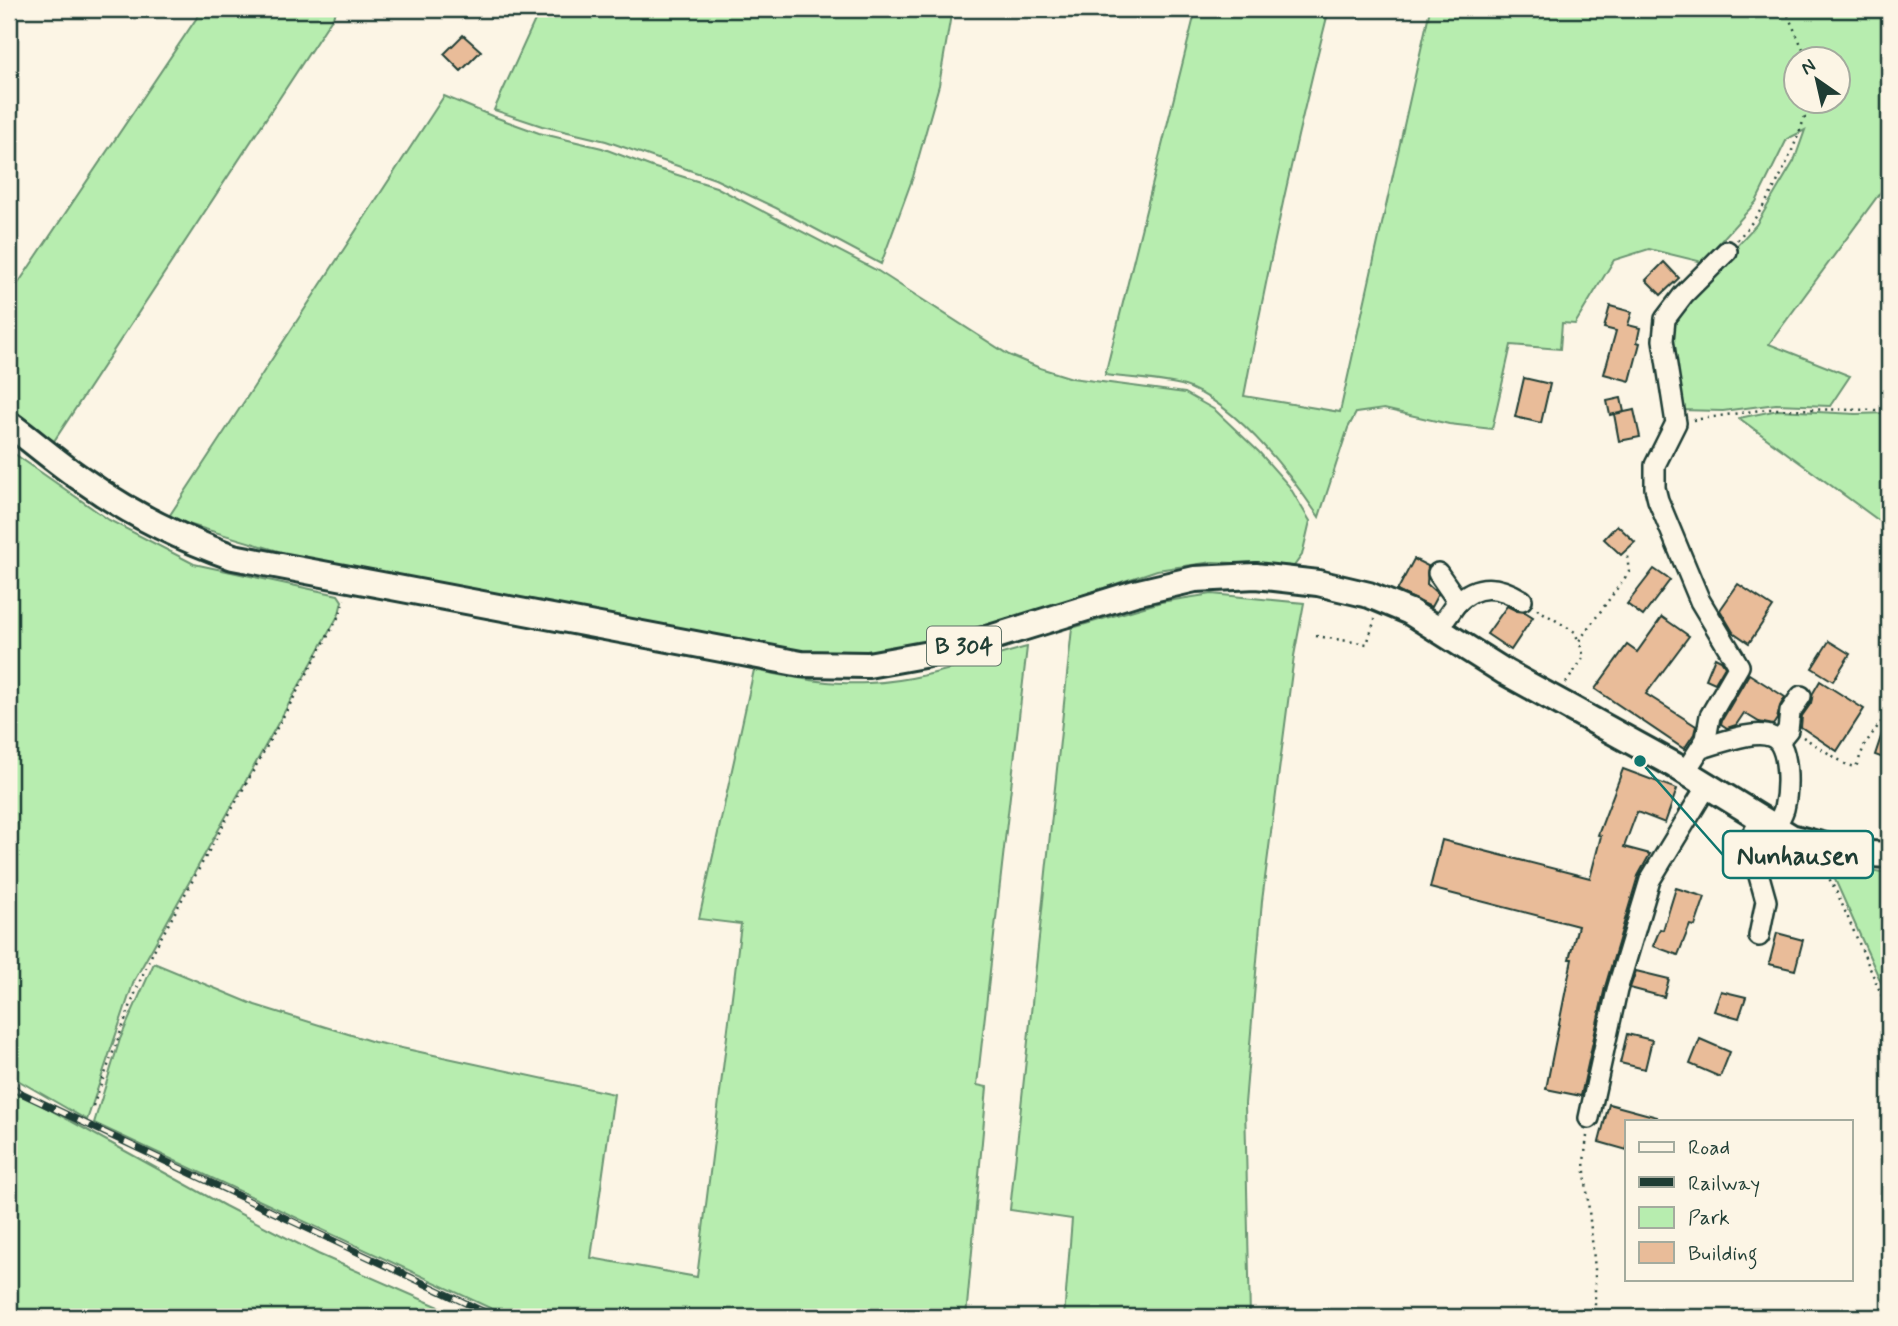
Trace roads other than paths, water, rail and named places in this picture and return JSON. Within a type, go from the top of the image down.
[{"type":"main road","name":"B 304","points":[[9,424],[83,480],[169,532],[233,556],[769,659],[834,666],[880,664],[951,650],[1145,590],[1195,579],[1256,576],[1327,585],[1382,600],[1410,612],[1505,672],[1685,772],[1767,824],[1804,842],[1852,853],[1889,855]]},
{"type":"street","points":[[1685,772],[1702,748],[1710,716],[1738,666],[1700,601],[1655,488],[1655,466],[1675,423],[1663,340],[1665,319],[1684,294],[1727,251]]},
{"type":"street","points":[[1438,573],[1454,596],[1456,604]]},
{"type":"street","points":[[1439,628],[1456,604],[1470,593],[1487,587],[1500,589],[1522,600]]},
{"type":"street","points":[[1759,936],[1766,901],[1749,840],[1784,811],[1786,756],[1783,735],[1790,712],[1801,696]]},
{"type":"street","points":[[1702,748],[1759,735],[1783,735]]},
{"type":"street","points":[[1589,1118],[1617,990],[1650,880],[1706,786]]},
{"type":"railway","points":[[9,1084],[19,1092],[495,1317]]},
{"type":"place","name":"Nunhausen","points":[[1640,761]]}]
